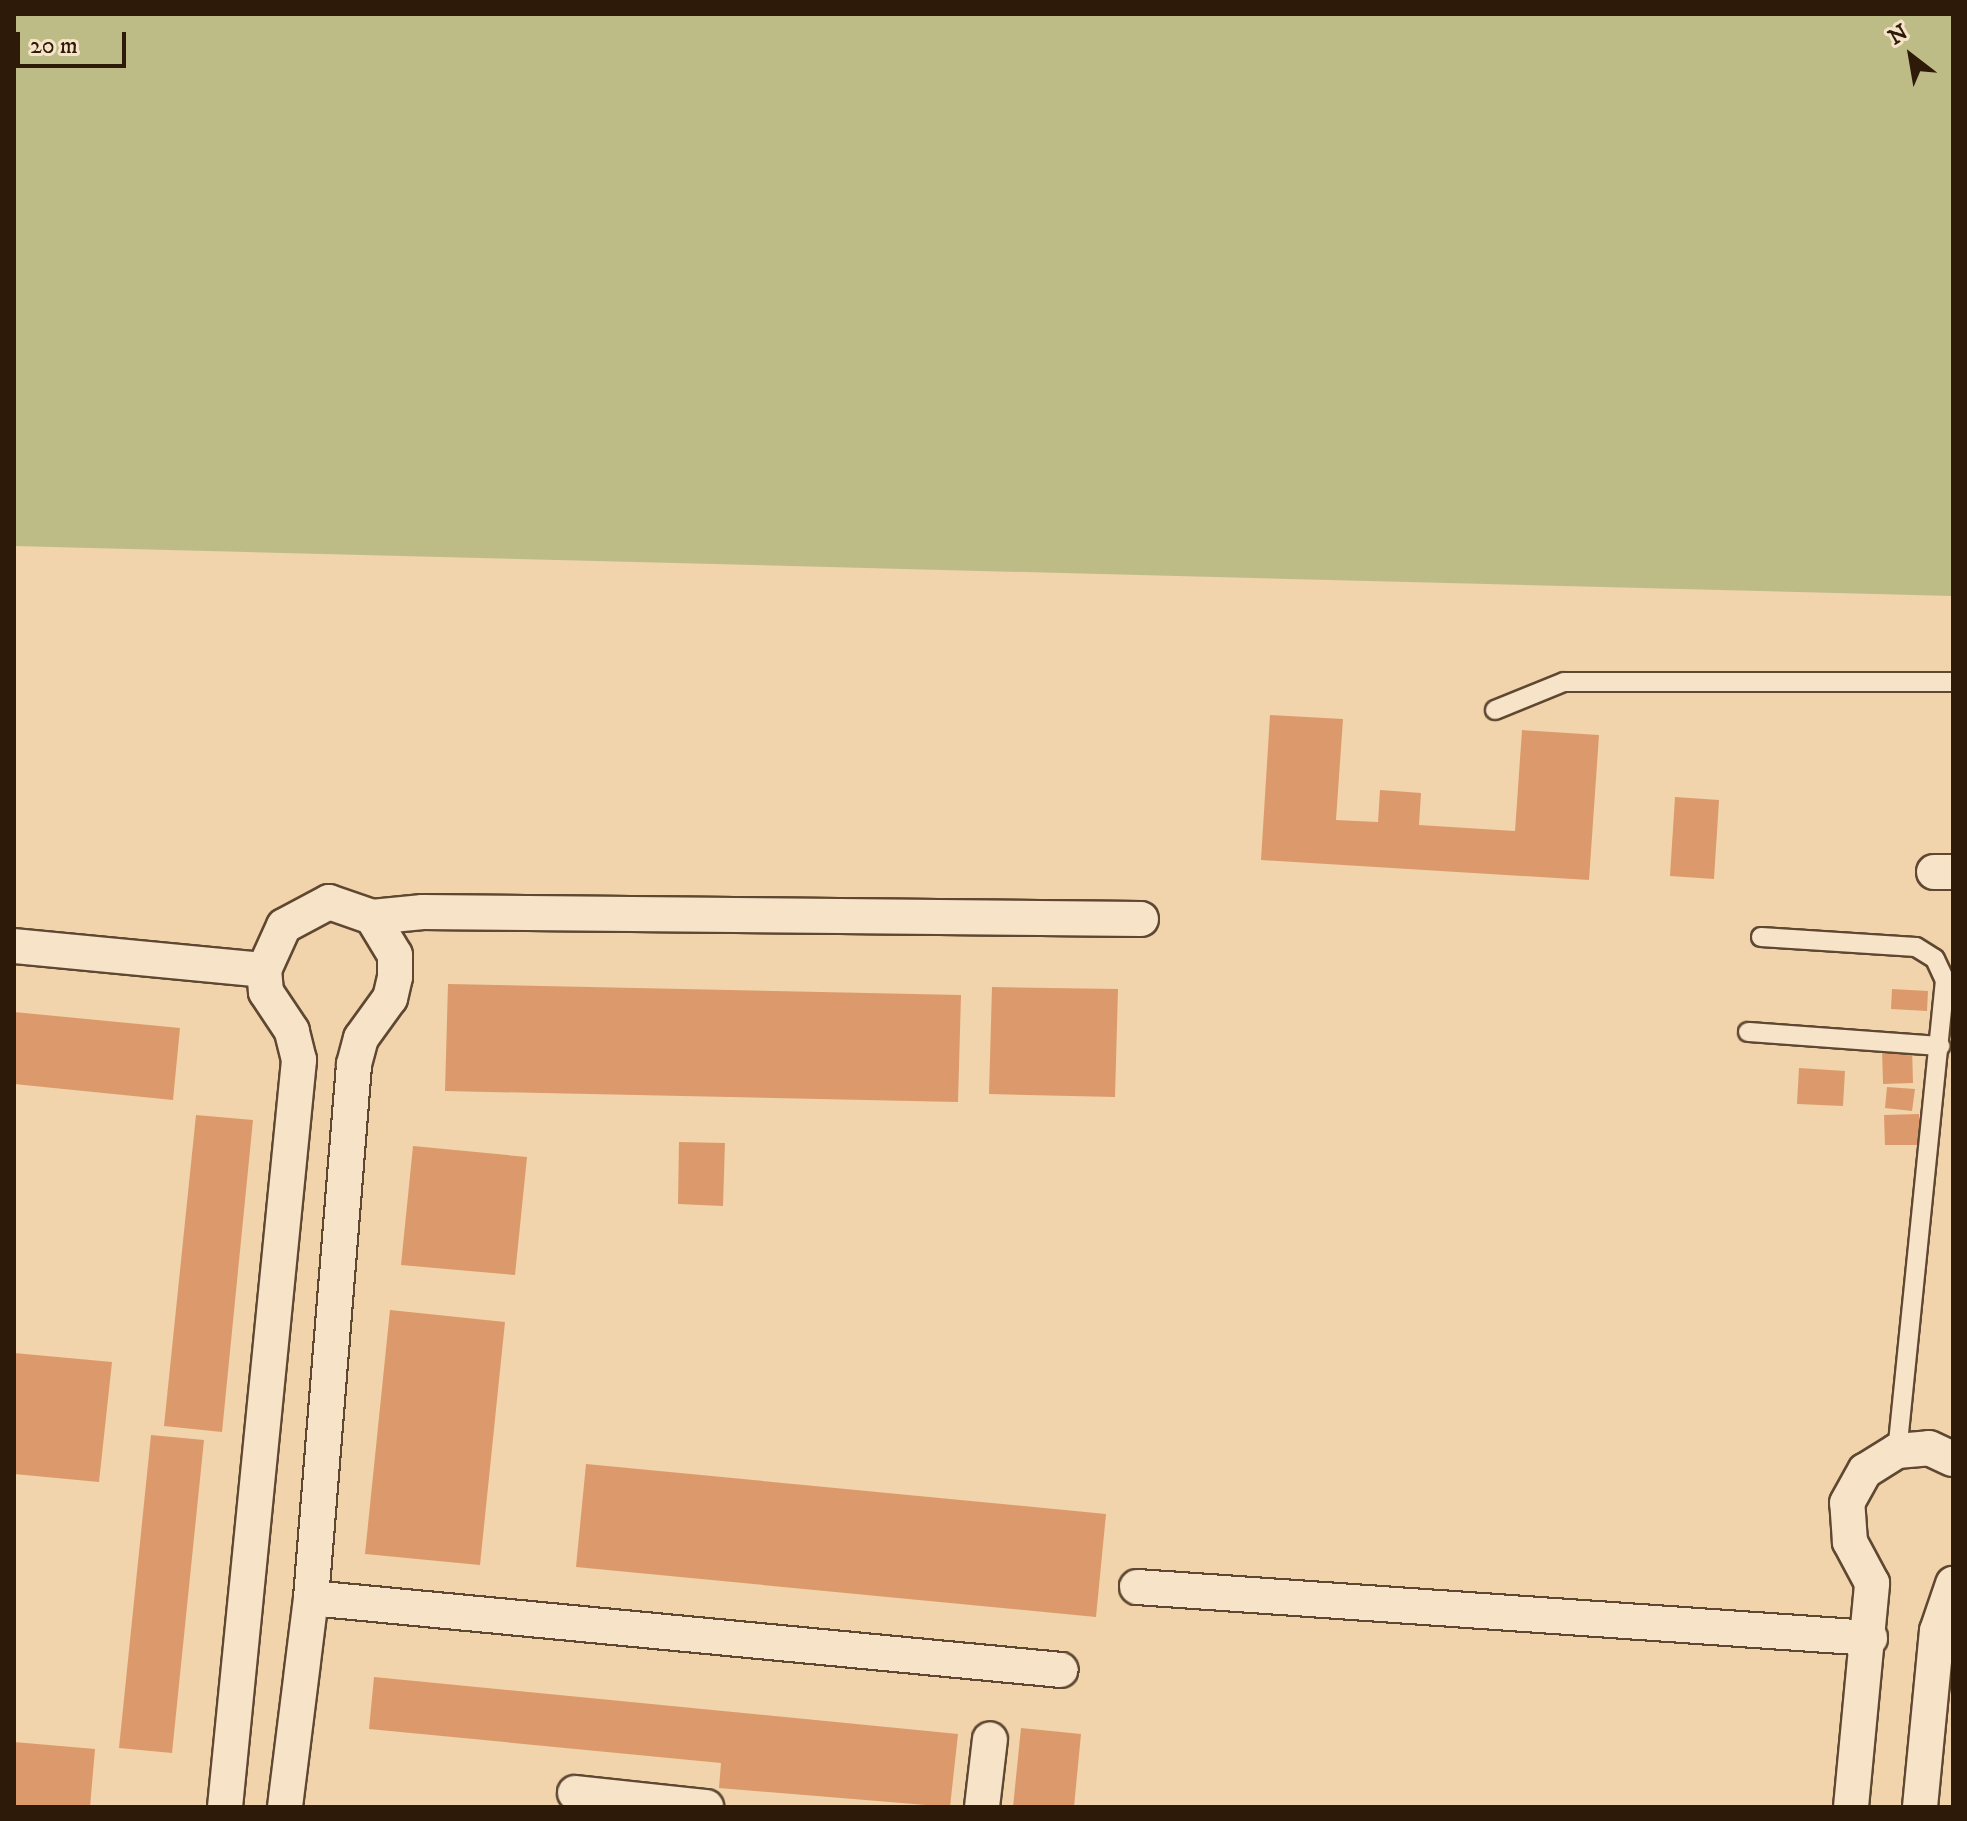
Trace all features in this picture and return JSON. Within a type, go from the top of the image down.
[{"type":"street","points":[[225,1807],[299,1060],[292,1031],[266,992],[264,970],[284,926],[304,911],[329,902],[372,917],[423,912],[1141,919]]},
{"type":"street","points":[[285,1807],[311,1598],[354,1065],[361,1038],[390,998],[395,977],[395,955],[372,917]]},
{"type":"street","points":[[14,946],[264,970]]},
{"type":"street","points":[[1851,1807],[1870,1638],[1872,1583],[1850,1542],[1847,1503],[1865,1471],[1897,1451],[1929,1448],[1953,1459]]},
{"type":"street","points":[[1920,1807],[1937,1631],[1953,1584]]},
{"type":"street","points":[[1137,1587],[1870,1638]]},
{"type":"street","points":[[311,1598],[1061,1670]]},
{"type":"street","points":[[982,1807],[990,1739]]},
{"type":"street","points":[[575,1793],[706,1807]]},
{"type":"lane","points":[[1495,710],[1564,682],[1953,682]]},
{"type":"lane","points":[[1761,937],[1916,947],[1935,959],[1945,980],[1897,1451]]},
{"type":"lane","points":[[1748,1032],[1940,1046]]},
{"type":"shaded area","points":[[14,14],[1953,14],[1953,596],[14,546]]},
{"type":"building","points":[[1270,715],[1343,719],[1336,820],[1378,822],[1380,790],[1421,793],[1419,825],[1515,831],[1522,730],[1599,735],[1589,880],[1261,860]]},
{"type":"building","points":[[1675,797],[1719,800],[1714,879],[1670,876]]},
{"type":"building","points":[[448,984],[961,995],[958,1102],[445,1091]]},
{"type":"building","points":[[992,987],[1118,989],[1115,1097],[989,1094]]},
{"type":"building","points":[[1892,989],[1928,991],[1927,1011],[1891,1009]]},
{"type":"building","points":[[14,1012],[180,1028],[173,1100],[14,1084]]},
{"type":"building","points":[[1912,1047],[1913,1083],[1883,1084],[1882,1048]]},
{"type":"building","points":[[1799,1068],[1845,1071],[1843,1106],[1797,1104]]},
{"type":"building","points":[[1887,1087],[1915,1089],[1912,1111],[1885,1108]]},
{"type":"building","points":[[1919,1114],[1919,1145],[1885,1145],[1884,1115]]},
{"type":"building","points":[[196,1115],[253,1120],[222,1432],[164,1426]]},
{"type":"building","points":[[679,1142],[725,1143],[723,1206],[678,1204]]},
{"type":"building","points":[[413,1146],[527,1157],[515,1275],[401,1265]]},
{"type":"building","points":[[390,1310],[505,1322],[480,1565],[365,1554]]},
{"type":"building","points":[[14,1353],[112,1362],[99,1482],[14,1474]]},
{"type":"building","points":[[151,1435],[204,1440],[172,1753],[119,1748]]},
{"type":"building","points":[[586,1464],[1106,1514],[1096,1617],[576,1567]]},
{"type":"building","points":[[374,1677],[958,1734],[950,1807],[719,1788],[721,1763],[369,1729]]},
{"type":"building","points":[[1021,1728],[1081,1734],[1074,1807],[1013,1807]]},
{"type":"building","points":[[14,1742],[95,1749],[90,1807],[14,1807]]}]
